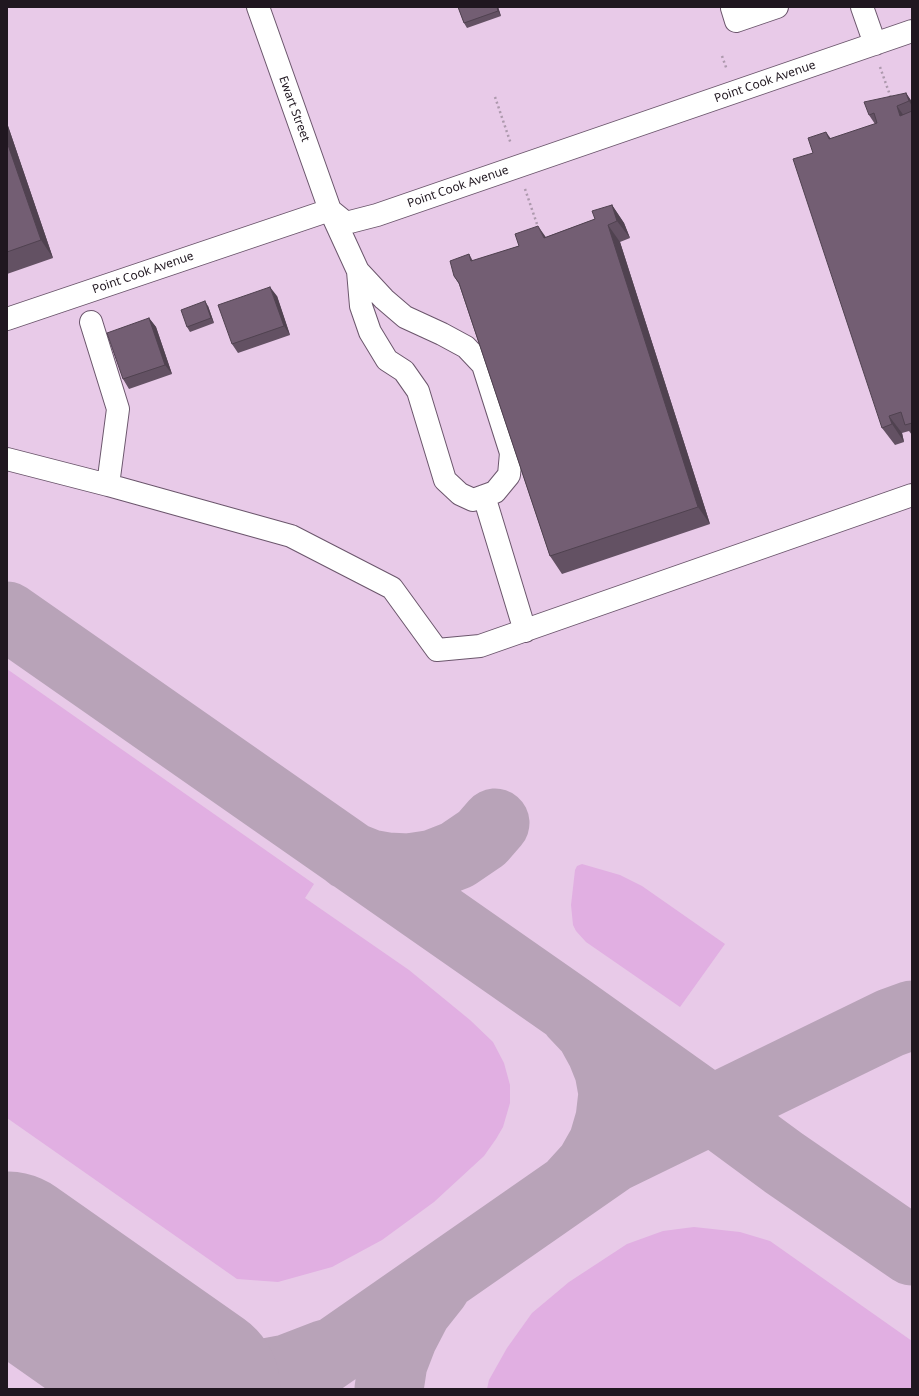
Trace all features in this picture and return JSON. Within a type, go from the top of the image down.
[{"type":"street","name":"Ewart Street","points":[[258,7],[330,210],[358,271]]},
{"type":"street","points":[[734,12],[777,7]]},
{"type":"street","points":[[862,7],[877,55]]},
{"type":"street","name":"Point Cook Avenue","points":[[7,320],[330,210],[346,223],[377,215],[877,55],[912,31]]},
{"type":"street","points":[[358,271],[405,317],[466,347],[483,365],[511,453],[509,475],[495,492],[473,500],[460,494],[445,480],[418,391],[404,371],[387,360],[370,332],[361,306],[358,271]]},
{"type":"street","points":[[91,322],[118,409],[108,485]]},
{"type":"street","points":[[7,459],[108,485],[291,536],[392,588],[437,650],[480,646],[912,495]]},
{"type":"street","points":[[484,496],[525,631]]},
{"type":"path","points":[[877,55],[892,101]]},
{"type":"path","points":[[722,56],[727,70]]},
{"type":"shaded area","points":[[7,7],[912,7],[912,1389],[7,1389]]},
{"type":"shaded area","points":[[7,669],[314,884],[305,898],[409,970],[470,1020],[493,1042],[504,1063],[510,1085],[510,1103],[503,1127],[484,1156],[434,1202],[382,1240],[332,1267],[278,1282],[237,1279],[7,1118]]},
{"type":"shaded area","points":[[582,864],[620,875],[642,886],[725,944],[680,1007],[586,942],[576,931],[573,925],[571,905],[575,870],[577,866]]},
{"type":"shaded area","points":[[694,1227],[740,1232],[770,1241],[912,1341],[912,1389],[487,1389],[489,1380],[507,1348],[532,1313],[569,1282],[627,1244],[663,1231]]},
{"type":"building","points":[[458,7],[497,7],[498,11],[464,23]]},
{"type":"building","points":[[906,93],[909,101],[897,106],[900,116],[912,111],[912,423],[905,425],[901,412],[889,416],[892,424],[882,428],[793,159],[813,153],[808,138],[826,132],[829,139],[877,123],[874,113],[869,115],[864,102]]},
{"type":"building","points":[[7,142],[41,240],[7,252]]},
{"type":"building","points":[[612,205],[617,221],[608,225],[698,507],[550,556],[459,283],[454,276],[450,261],[469,254],[471,261],[519,246],[515,234],[538,226],[544,238],[595,219],[592,211]]},
{"type":"building","points":[[270,287],[284,326],[232,344],[218,305]]},
{"type":"building","points":[[205,301],[211,318],[187,327],[181,310]]},
{"type":"building","points":[[149,318],[165,365],[123,379],[107,333]]},
{"type":"taxiway","points":[[7,616],[570,1009],[784,1163],[912,1251]]},
{"type":"taxiway","points":[[350,856],[370,864],[387,867],[408,868],[434,864],[457,855],[482,838],[495,823]]},
{"type":"taxiway","points":[[571,1187],[590,1166],[603,1143],[610,1119],[613,1093],[609,1071],[601,1051],[590,1031],[573,1013]]},
{"type":"taxiway","points":[[281,1389],[613,1158],[890,1023],[912,1015]]},
{"type":"taxiway","points":[[35,1277],[68,1309],[87,1331],[105,1360],[112,1389]]},
{"type":"taxiway","points":[[389,1389],[393,1363],[403,1337],[417,1310],[436,1286]]},
{"type":"taxiway","points":[[123,1339],[154,1355],[185,1368],[211,1374],[260,1374],[287,1369],[326,1354]]},
{"type":"runway","points":[[7,1257],[195,1389]]}]
